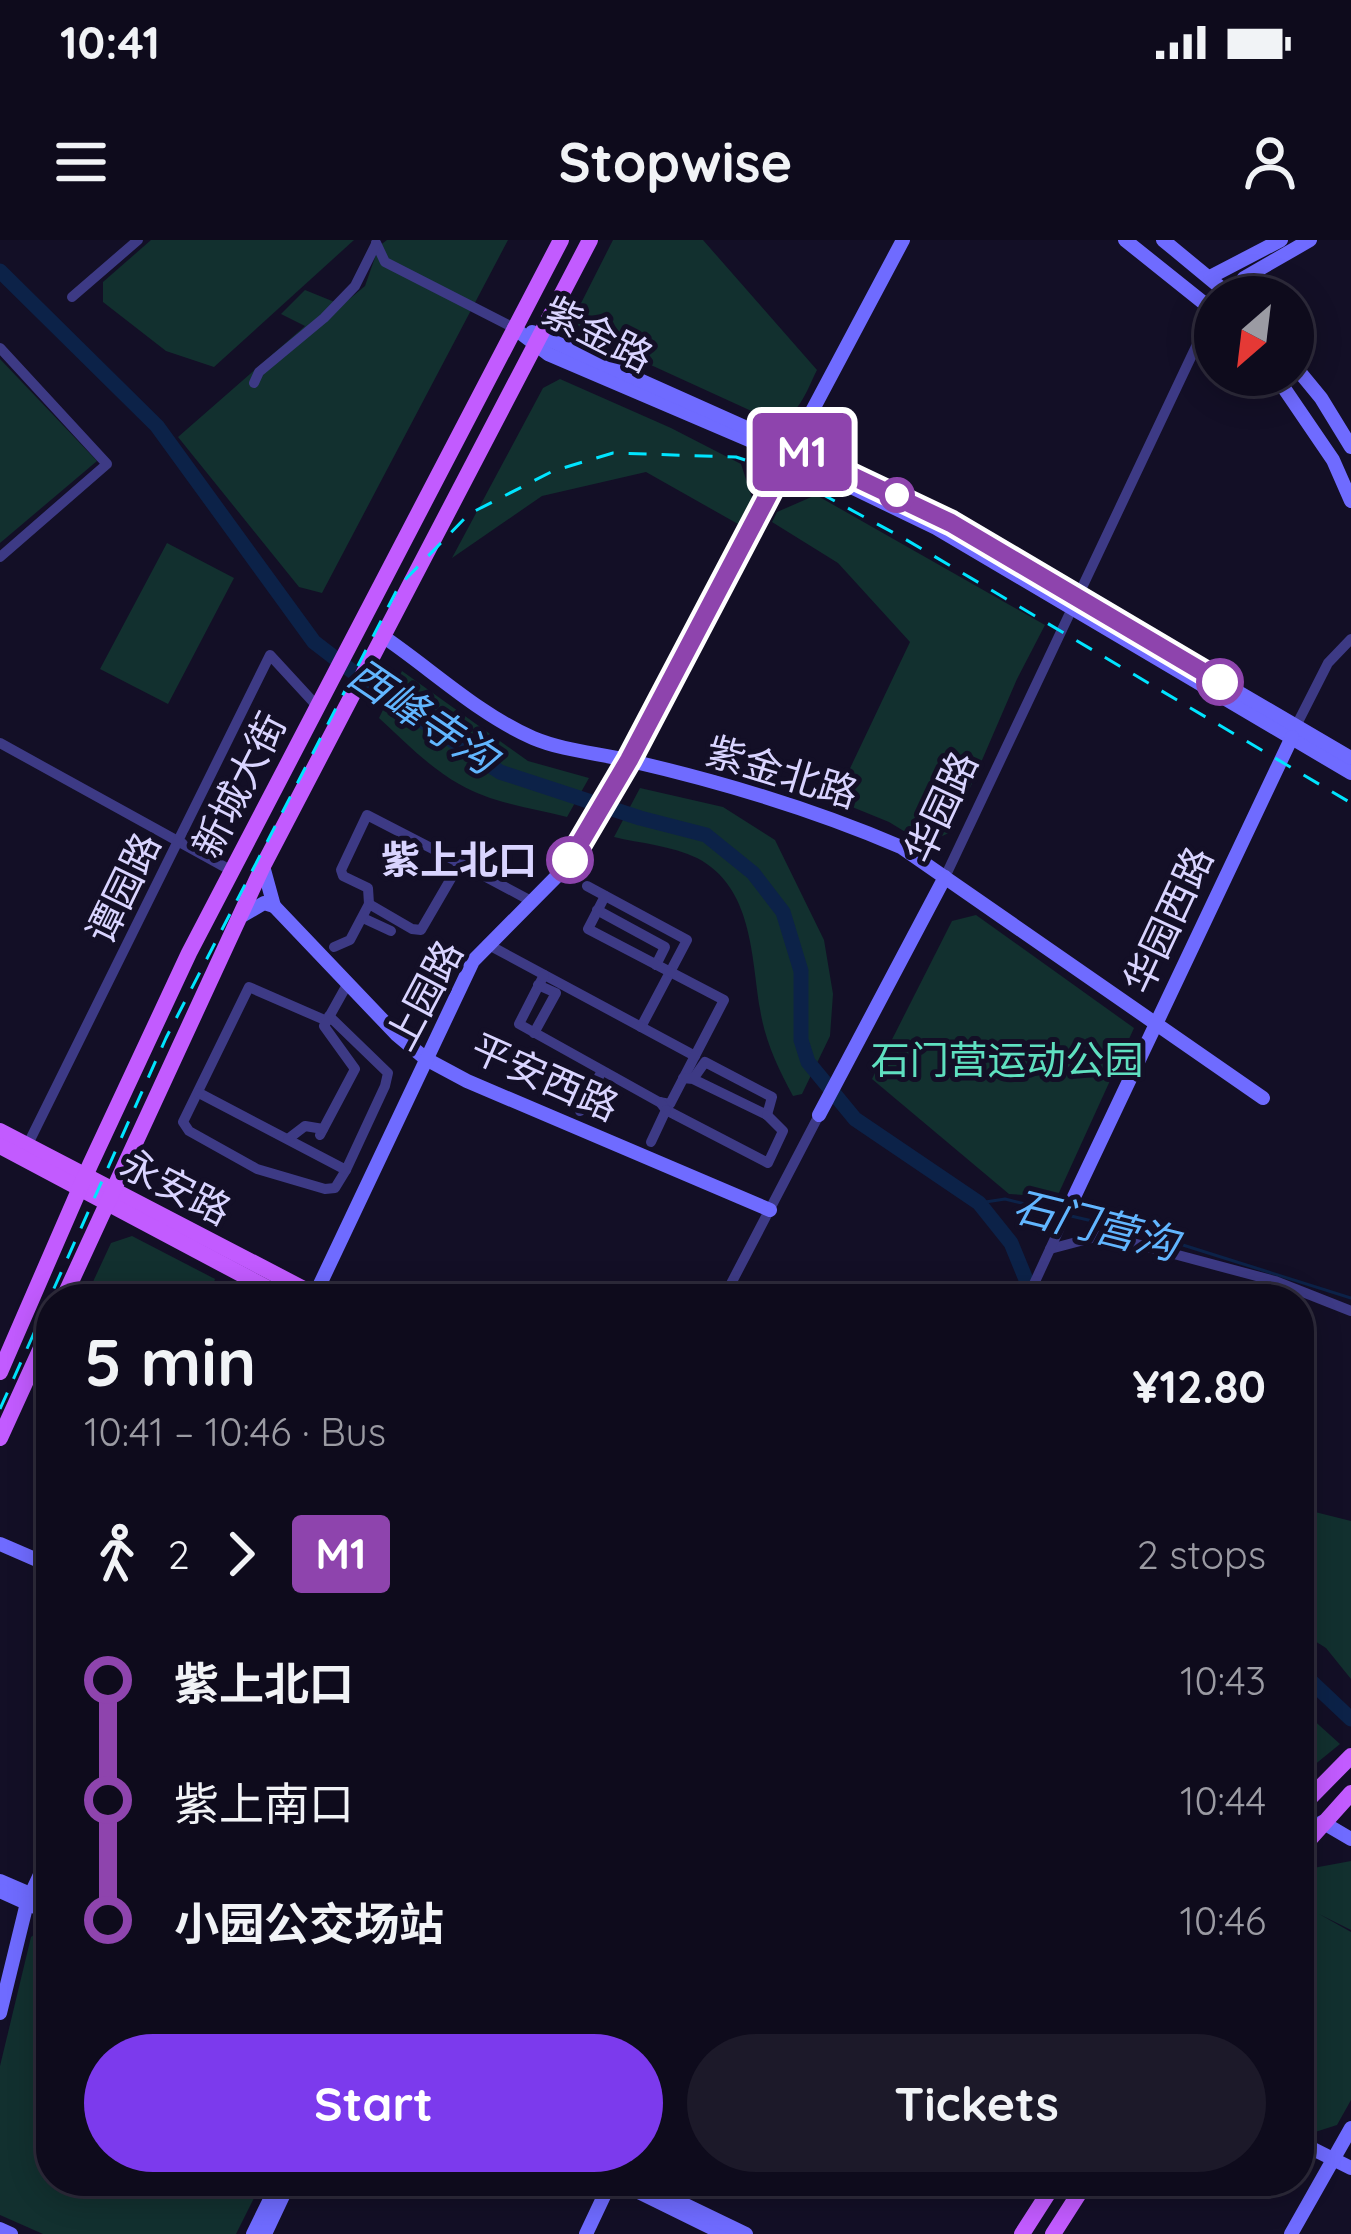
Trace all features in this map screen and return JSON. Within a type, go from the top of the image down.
[{"type":"main road","name":"新城大街","points":[[38,1284],[189,953],[561,240]]},
{"type":"main road","name":"新城大街","points":[[70,1284],[263,866],[590,240]]},
{"type":"main road","points":[[542,275],[553,291],[566,286]]},
{"type":"main road","points":[[493,370],[508,373],[513,385]]},
{"type":"main road","name":"永安路","points":[[0,1131],[82,1183]]},
{"type":"main road","name":"永安路","points":[[0,1146],[288,1284]]},
{"type":"main road","name":"永安路","points":[[110,1197],[262,1284]]},
{"type":"main road","name":"新城大街","points":[[0,1372],[36,1289]]},
{"type":"main road","points":[[0,1438],[36,1359]]},
{"type":"main road","points":[[1314,1791],[1351,1756]]},
{"type":"main road","points":[[1314,1837],[1351,1793]]},
{"type":"main road","points":[[1022,2234],[1046,2196]]},
{"type":"main road","points":[[1053,2234],[1077,2196]]},
{"type":"street","points":[[72,297],[138,240]]},
{"type":"street","name":"上园路","points":[[323,1284],[460,984],[487,944],[570,861],[586,836],[903,240]]},
{"type":"street","points":[[1125,240],[1194,296]]},
{"type":"street","points":[[1163,240],[1209,276]]},
{"type":"street","points":[[1212,276],[1281,240]]},
{"type":"street","points":[[1247,276],[1310,240]]},
{"type":"street","points":[[376,242],[385,262],[514,328]]},
{"type":"street","points":[[254,383],[259,372],[355,286],[376,242]]},
{"type":"street","name":"紫金路","points":[[514,328],[914,503],[1294,732],[1351,773]]},
{"type":"street","points":[[0,348],[107,464],[0,557]]},
{"type":"street","name":"华园路","points":[[732,1284],[945,877],[1194,351]]},
{"type":"street","points":[[1314,390],[1351,447]]},
{"type":"street","points":[[1289,396],[1333,460],[1351,500]]},
{"type":"street","name":"紫金北路","points":[[381,635],[532,738],[579,753],[629,760],[843,822],[901,847],[1263,1098]]},
{"type":"street","name":"华园西路","points":[[1074,1197],[1328,663],[1351,639]]},
{"type":"street","name":"谭园路","points":[[27,1146],[270,655],[317,706]]},
{"type":"street","name":"紫金路","points":[[1294,732],[1351,758]]},
{"type":"street","points":[[0,742],[232,872]]},
{"type":"street","points":[[334,947],[350,940],[370,904],[368,888],[341,870],[366,809],[531,901]]},
{"type":"street","points":[[370,904],[421,930],[460,863]]},
{"type":"street","points":[[240,916],[264,904],[274,906],[263,866]]},
{"type":"street","points":[[587,886],[687,940],[641,1027]]},
{"type":"street","points":[[604,896],[588,929],[724,1000],[688,1078]]},
{"type":"street","name":"平安西路","points":[[274,906],[396,1034],[426,1058],[467,1081],[770,1210]]},
{"type":"street","points":[[597,910],[665,947],[656,964]]},
{"type":"street","points":[[363,918],[391,932]]},
{"type":"street","points":[[487,944],[556,993],[534,1033]]},
{"type":"street","points":[[541,980],[695,1056]]},
{"type":"street","points":[[541,980],[519,1024],[768,1162],[783,1131],[767,1115],[688,1078]]},
{"type":"street","points":[[288,1138],[305,1126],[321,1132],[355,1069],[324,1026],[348,983]]},
{"type":"street","points":[[249,988],[328,1018],[388,1073],[335,1188],[257,1168],[189,1131],[183,1122],[199,1093],[249,988]]},
{"type":"street","points":[[663,1106],[670,1104],[705,1062],[772,1097],[767,1115]]},
{"type":"street","points":[[580,1111],[602,1071]]},
{"type":"street","points":[[199,1093],[346,1171]]},
{"type":"street","points":[[651,1142],[663,1106]]},
{"type":"street","points":[[1034,1284],[1074,1197]]},
{"type":"street","points":[[1050,1250],[1103,1235],[1283,1284]]},
{"type":"street","points":[[1314,1296],[1351,1311]]},
{"type":"street","points":[[0,1544],[36,1560]]},
{"type":"street","points":[[1336,1816],[1351,1839]]},
{"type":"street","points":[[0,1881],[36,1904]]},
{"type":"street","points":[[0,2013],[36,1884]]},
{"type":"street","points":[[0,1891],[36,1900]]},
{"type":"street","points":[[1314,2194],[1351,2128]]},
{"type":"street","points":[[1314,2149],[1351,2168]]},
{"type":"street","points":[[253,2234],[272,2196]]},
{"type":"street","points":[[265,2234],[283,2196]]},
{"type":"street","points":[[586,2234],[605,2196]]},
{"type":"street","points":[[644,2196],[724,2234]]},
{"type":"street","points":[[667,2196],[746,2234]]},
{"type":"street","points":[[1291,2234],[1313,2196]]},
{"type":"street","points":[[0,2229],[11,2234]]},
{"type":"green space","points":[[151,240],[354,240],[214,367],[166,351],[103,302],[103,282]]},
{"type":"green space","points":[[387,240],[508,240],[322,593],[299,587],[178,437],[305,326],[281,314],[305,290],[342,305],[365,286],[379,246]]},
{"type":"green space","points":[[613,240],[703,240],[817,370],[795,410],[771,420],[583,334],[574,317]]},
{"type":"green space","points":[[0,359],[97,461],[0,543]]},
{"type":"green space","points":[[560,379],[741,464],[752,498],[738,524],[646,472],[542,496],[452,558],[543,388]]},
{"type":"green space","points":[[816,495],[1045,625],[951,832],[925,844],[889,822],[835,800],[910,642],[838,563],[772,522],[777,512]]},
{"type":"green space","points":[[167,543],[234,578],[168,704],[100,669]]},
{"type":"green space","points":[[402,671],[528,761],[589,778],[567,817],[471,791],[418,754],[379,718]]},
{"type":"green space","points":[[640,788],[723,807],[775,840],[824,940],[833,994],[830,1036],[802,1094],[793,1096],[769,1043],[746,924],[729,886],[688,854],[614,837]]},
{"type":"green space","name":"石门营运动公园","points":[[976,915],[1134,1028],[1057,1197],[1009,1194],[872,1079],[952,921]]},
{"type":"green space","points":[[132,1236],[215,1279],[214,1284],[92,1284],[111,1243]]},
{"type":"green space","points":[[1314,1512],[1351,1521],[1351,1679],[1314,1640]]},
{"type":"green space","points":[[1314,1721],[1340,1744],[1314,1765]]},
{"type":"green space","points":[[1351,1861],[1351,1930],[1319,1914],[1351,1932],[1351,2100],[1337,2125],[1314,2132],[1314,1868]]},
{"type":"green space","points":[[36,1933],[36,2196],[255,2196],[236,2234],[43,2234],[0,2215],[0,2066],[31,1937]]},
{"type":"waterway","name":"西峰寺沟","points":[[0,271],[157,426],[314,642],[383,695],[500,772],[706,835],[753,873],[783,912],[801,971],[801,1040],[808,1062],[855,1119],[979,1203],[1011,1243],[1028,1284]]},
{"type":"waterway","name":"石门营沟","points":[[979,1203],[1005,1199],[1062,1213]]},
{"type":"waterway","name":"石门营沟","points":[[1071,1216],[1148,1234],[1307,1284]]},
{"type":"waterway","name":"石门营沟","points":[[1314,1286],[1351,1298]]},
{"type":"waterway","name":"西峰寺沟","points":[[1314,1684],[1351,1719]]},
{"type":"railway","points":[[56,1284],[166,1038],[399,586],[469,514],[553,471],[613,453],[736,457],[781,472],[905,539],[1351,803]]},
{"type":"railway","points":[[0,1409],[36,1329]]},
{"type":"bus line","name":"M1","points":[[570,860],[629,760],[793,448],[988,543],[1220,682]]},
{"type":"place","name":"紫上北口","points":[[570,860]]}]
